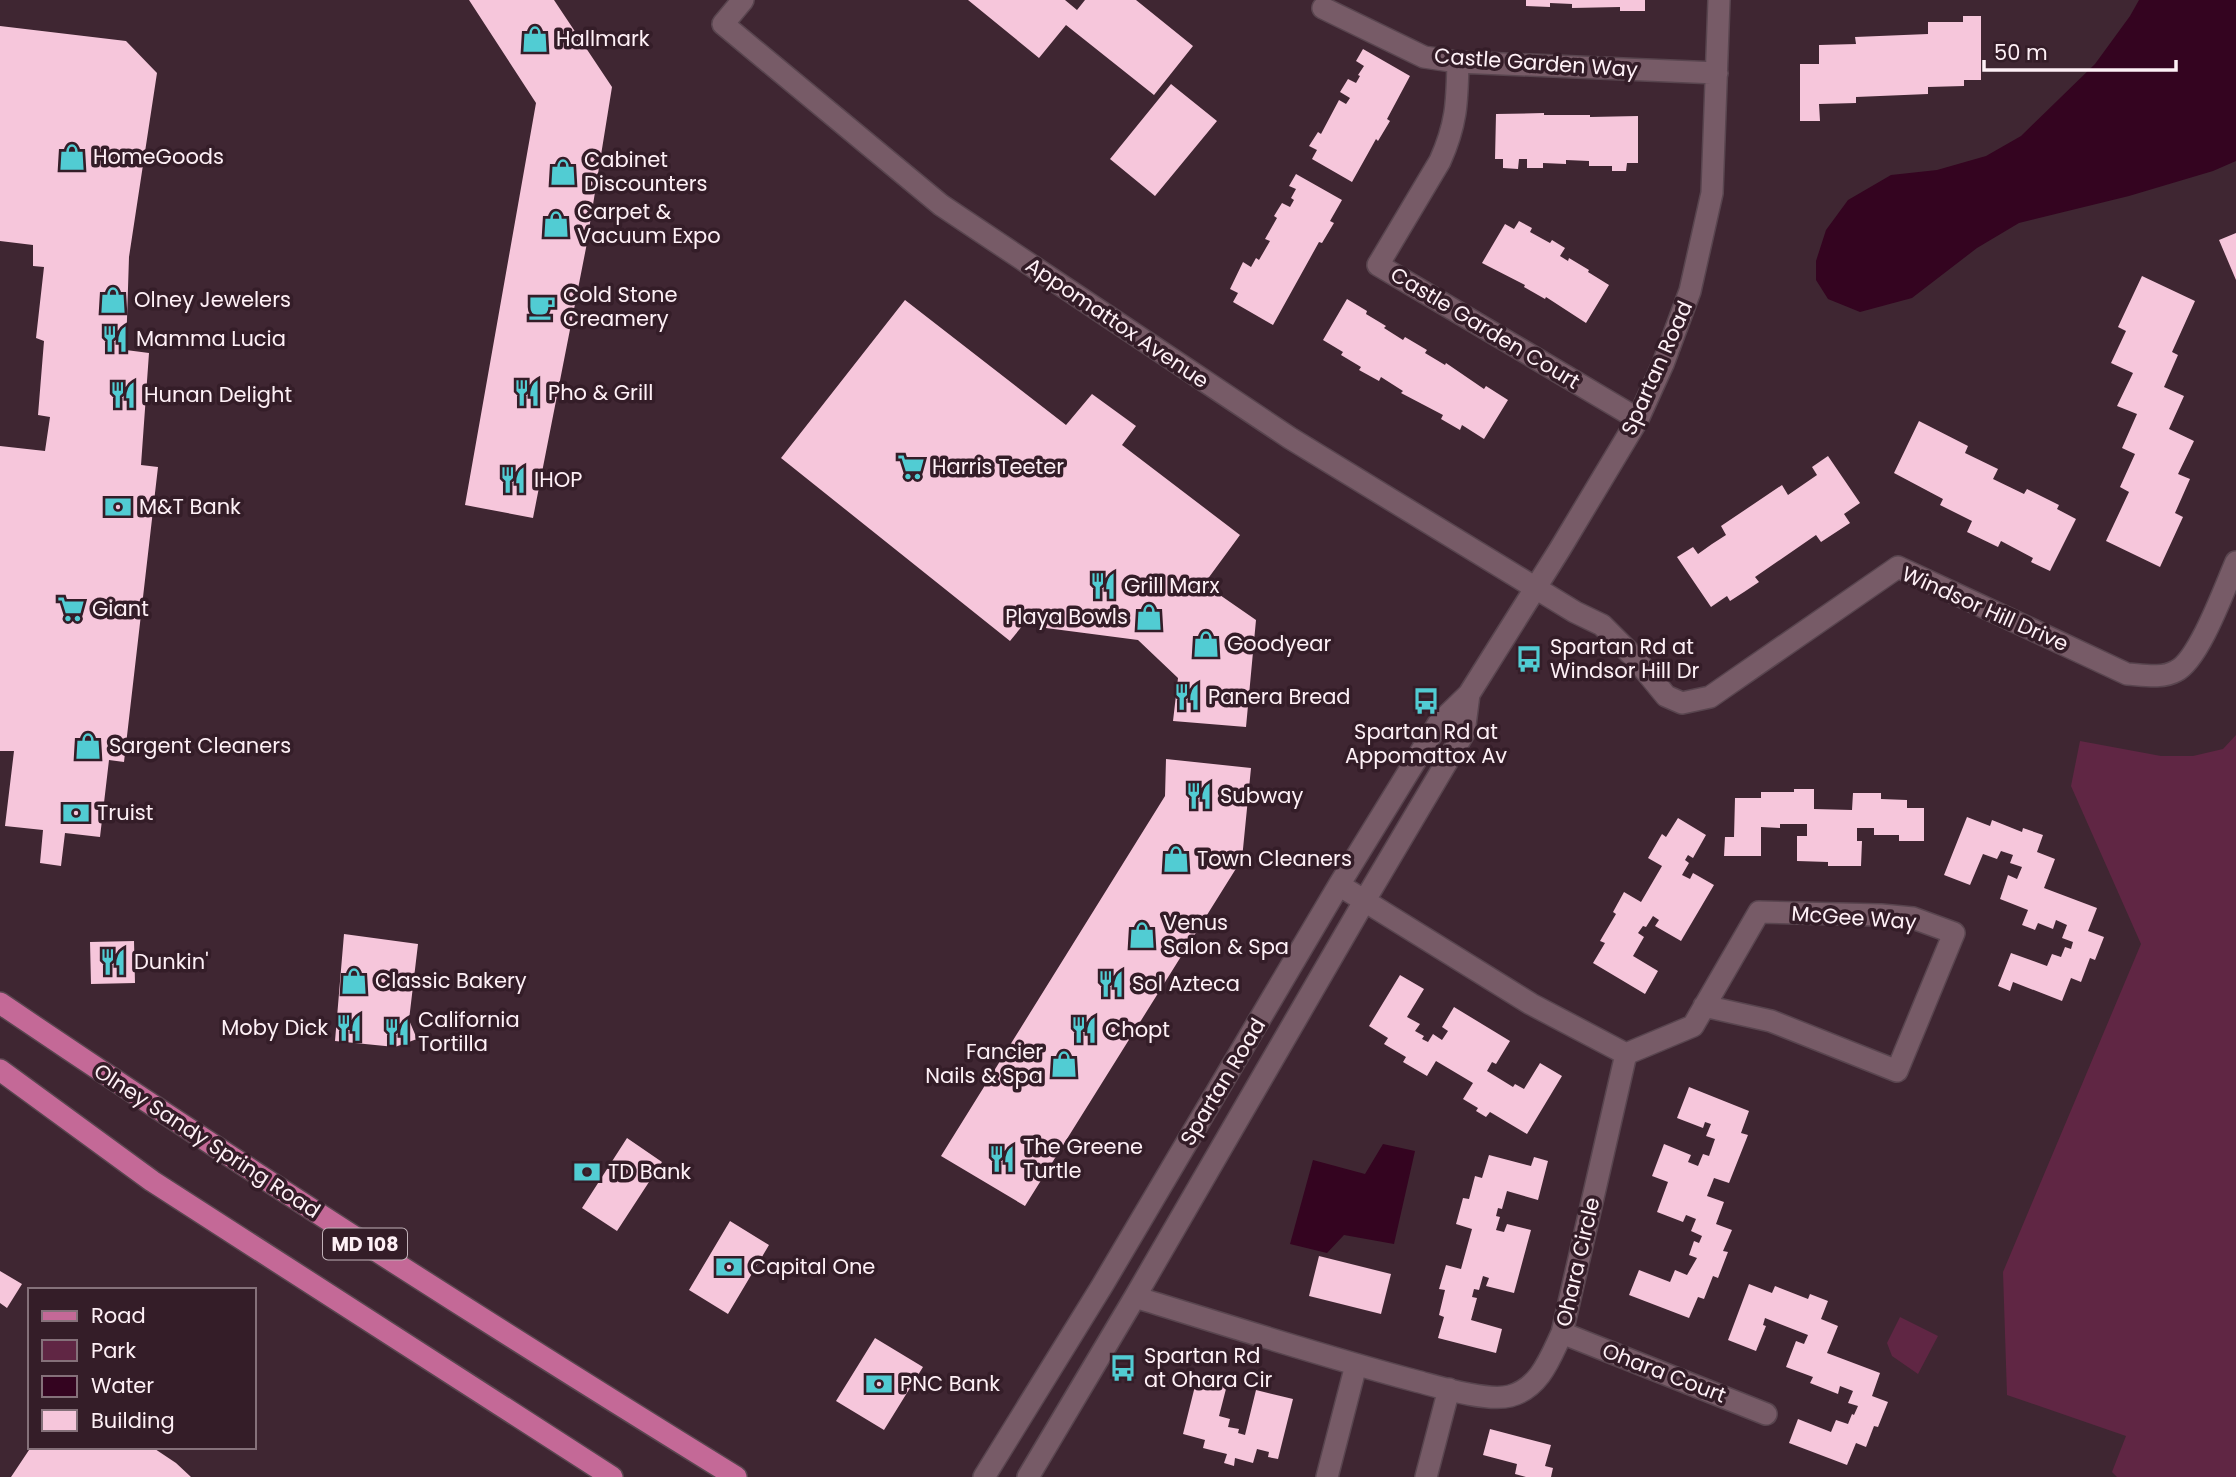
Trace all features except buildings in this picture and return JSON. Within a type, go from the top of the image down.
[{"type":"main road","name":"Olney Sandy Spring Road","points":[[0,1003],[140,1098],[452,1301],[736,1477]]},
{"type":"main road","name":"MD 108","points":[[0,1070],[152,1181],[612,1477]]},
{"type":"street","name":"Appomattox Avenue","points":[[743,0],[723,24],[941,205],[1290,438],[1537,587]]},
{"type":"street","name":"Spartan Road","points":[[984,1477],[1102,1286],[1339,885],[1438,724],[1469,694],[1638,419],[1663,364],[1690,291],[1712,193],[1719,0]]},
{"type":"street","name":"Castle Garden Way","points":[[1323,8],[1424,57],[1458,62],[1717,72]]},
{"type":"street","name":"Castle Garden Court","points":[[1458,62],[1454,127],[1440,161],[1378,265],[1638,419]]},
{"type":"street","name":"Windsor Hill Drive","points":[[1537,587],[1575,612],[1602,625],[1634,657],[1666,696],[1682,703],[1710,697],[1898,567],[2127,674],[2156,676],[2177,671],[2194,655],[2236,562]]},
{"type":"street","name":"Spartan Road","points":[[1028,1477],[1464,733],[1469,694]]},
{"type":"street","points":[[1339,885],[1531,1003],[1626,1055]]},
{"type":"street","name":"McGee Way","points":[[1626,1055],[1693,1026],[1704,1006],[1759,912],[1913,918],[1954,933],[1897,1071],[1771,1021],[1704,1006]]},
{"type":"street","name":"Ohara Circle","points":[[1135,1297],[1356,1365],[1449,1389],[1483,1396],[1508,1397],[1527,1389],[1542,1374],[1562,1333],[1626,1055]]},
{"type":"street","name":"Ohara Court","points":[[1562,1333],[1766,1414]]},
{"type":"street","points":[[1327,1477],[1356,1365]]},
{"type":"street","points":[[1426,1477],[1449,1389]]},
{"type":"green space","points":[[2236,735],[2236,1477],[2117,1477],[2112,1472],[2126,1436],[2007,1395],[2003,1272],[2141,944],[2071,786],[2080,741],[2161,756],[2193,756],[2223,749]]},
{"type":"green space","points":[[1900,1317],[1938,1336],[1918,1374],[1892,1356],[1887,1343]]},
{"type":"water","points":[[2139,0],[2236,0],[2236,161],[2213,171],[2129,196],[2019,223],[1977,248],[1912,298],[1860,312],[1828,299],[1816,280],[1816,261],[1826,230],[1848,200],[1891,175],[1937,170],[1986,156],[2021,136],[2095,64]]},
{"type":"water","points":[[1383,1144],[1415,1151],[1394,1244],[1344,1235],[1327,1253],[1290,1244],[1313,1160],[1365,1174]]},
{"type":"place","name":"Hallmark","points":[[535,39]]},
{"type":"place","name":"HomeGoods","points":[[72,157]]},
{"type":"place","name":"Cabinet Discounters","points":[[563,172]]},
{"type":"place","name":"Carpet & Vacuum Expo","points":[[556,224]]},
{"type":"place","name":"Olney Jewelers","points":[[113,300]]},
{"type":"place","name":"Cold Stone Creamery","points":[[542,307]]},
{"type":"place","name":"Mamma Lucia","points":[[115,339]]},
{"type":"place","name":"Pho & Grill","points":[[527,393]]},
{"type":"place","name":"Hunan Delight","points":[[123,395]]},
{"type":"place","name":"Harris Teeter","points":[[911,467]]},
{"type":"place","name":"IHOP","points":[[513,480]]},
{"type":"place","name":"M&T Bank","points":[[118,507]]},
{"type":"place","name":"Grill Marx","points":[[1103,586]]},
{"type":"place","name":"Giant","points":[[71,609]]},
{"type":"place","name":"Playa Bowls","points":[[1149,617]]},
{"type":"place","name":"Goodyear","points":[[1206,644]]},
{"type":"place","name":"Spartan Rd at Windsor Hill Dr","points":[[1529,659]]},
{"type":"place","name":"Panera Bread","points":[[1187,697]]},
{"type":"place","name":"Spartan Rd at Appomattox Av","points":[[1426,701]]},
{"type":"place","name":"Sargent Cleaners","points":[[88,746]]},
{"type":"place","name":"Subway","points":[[1199,796]]},
{"type":"place","name":"Truist","points":[[76,813]]},
{"type":"place","name":"Town Cleaners","points":[[1176,859]]},
{"type":"place","name":"Venus Salon & Spa","points":[[1142,935]]},
{"type":"place","name":"Dunkin'","points":[[113,962]]},
{"type":"place","name":"Classic Bakery","points":[[354,981]]},
{"type":"place","name":"Sol Azteca","points":[[1111,984]]},
{"type":"place","name":"Moby Dick","points":[[349,1028]]},
{"type":"place","name":"Chopt","points":[[1084,1030]]},
{"type":"place","name":"California Tortilla","points":[[397,1032]]},
{"type":"place","name":"Fancier Nails & Spa","points":[[1064,1064]]},
{"type":"place","name":"The Greene Turtle","points":[[1002,1159]]},
{"type":"place","name":"TD Bank","points":[[587,1172]]},
{"type":"place","name":"Capital One","points":[[729,1267]]},
{"type":"place","name":"Spartan Rd at Ohara Cir","points":[[1123,1368]]},
{"type":"place","name":"PNC Bank","points":[[879,1384]]}]
